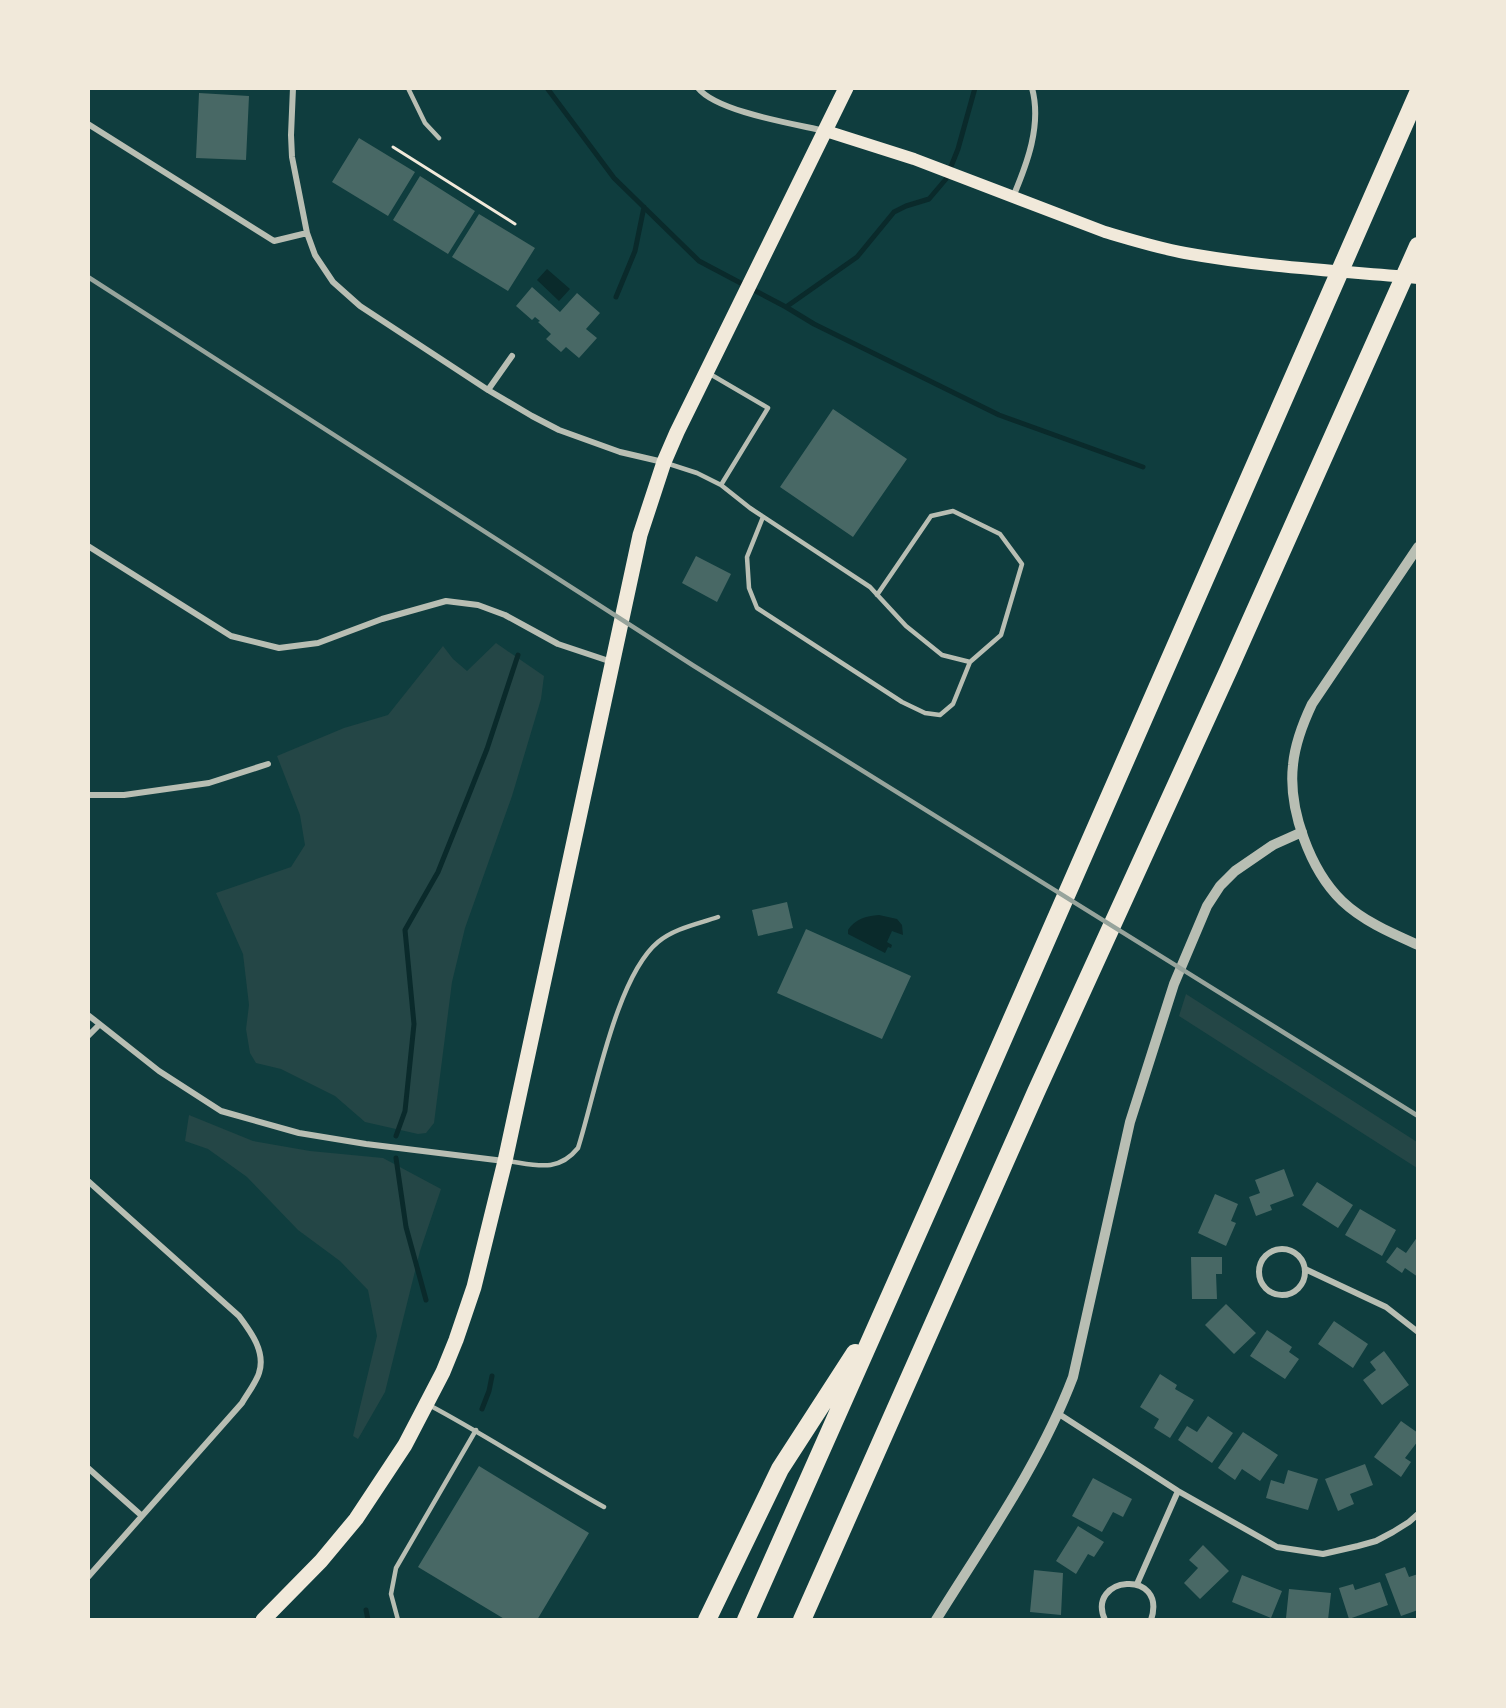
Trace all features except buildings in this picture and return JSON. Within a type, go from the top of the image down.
[{"type":"highway","points":[[747,1620],[1418,93]]},
{"type":"highway","points":[[802,1620],[1036,1092],[1230,669],[1418,246]]},
{"type":"highway","points":[[707,1620],[780,1469],[886,1304]]},
{"type":"main road","points":[[263,1620],[321,1561],[356,1519],[405,1445],[443,1372],[474,1287],[505,1161],[640,535],[664,462],[846,88]]},
{"type":"main road","points":[[826,131],[914,159],[1012,198],[1105,232],[1143,243],[1185,253],[1244,261],[1418,278]]},
{"type":"street","points":[[293,88],[292,157],[307,233],[320,263],[333,282],[360,306],[488,390],[559,430],[620,452],[664,462]]},
{"type":"street","points":[[698,88],[704,96],[729,107],[826,131]]},
{"type":"street","points":[[1012,198],[1025,169],[1033,140],[1035,114],[1032,88]]},
{"type":"street","points":[[88,124],[274,241],[307,233]]},
{"type":"street","points":[[488,390],[512,356]]},
{"type":"street","points":[[88,546],[231,636],[279,648],[318,643],[382,619],[446,601],[478,605],[505,615],[558,644],[613,662]]},
{"type":"street","points":[[1418,547],[1312,704],[1302,725],[1293,765],[1292,786],[1302,832],[1316,867],[1342,900],[1360,915],[1387,931],[1418,945]]},
{"type":"street","points":[[88,795],[124,795],[209,783],[268,764]]},
{"type":"street","points":[[936,1620],[1027,1474],[1059,1414],[1073,1377],[1082,1342],[1130,1122],[1170,995],[1207,906],[1220,886],[1234,871],[1273,845],[1302,832]]},
{"type":"street","points":[[88,1015],[159,1071],[220,1111],[299,1134],[505,1161]]},
{"type":"street","points":[[88,1036],[99,1025]]},
{"type":"street","points":[[88,1181],[239,1316],[253,1333],[260,1354],[259,1373],[242,1403],[88,1577]]},
{"type":"street","points":[[1305,1269],[1303,1284],[1292,1294],[1285,1296],[1270,1293],[1260,1281],[1258,1274],[1262,1260],[1275,1250],[1283,1249],[1298,1255],[1305,1269],[1386,1307],[1418,1332]]},
{"type":"street","points":[[1059,1414],[1178,1491],[1277,1547],[1323,1554],[1377,1541],[1418,1514]]},
{"type":"street","points":[[88,1468],[142,1516]]},
{"type":"street","points":[[1137,1584],[1178,1491]]},
{"type":"street","points":[[1105,1620],[1102,1608],[1107,1592],[1120,1583],[1137,1584],[1150,1595],[1154,1603],[1151,1620]]},
{"type":"lane","points":[[408,88],[426,123],[439,138]]},
{"type":"lane","points":[[706,372],[768,408],[721,485]]},
{"type":"lane","points":[[664,462],[697,473],[721,485],[763,517],[870,587],[906,626],[942,655],[970,662]]},
{"type":"lane","points":[[763,517],[747,557],[749,588],[757,608],[859,676],[925,713],[940,715],[953,704],[970,662],[1000,635],[1022,564],[1000,534],[953,511],[931,516],[877,595]]},
{"type":"lane","points":[[505,1161],[540,1166],[555,1165],[571,1157],[578,1148],[616,1016],[634,975],[658,942],[681,929],[718,917]]},
{"type":"lane","points":[[427,1404],[476,1430],[562,1484],[604,1507]]},
{"type":"lane","points":[[398,1620],[391,1594],[396,1568],[476,1430]]},
{"type":"path","points":[[393,147],[515,224]]},
{"type":"shaded area","points":[[547,269],[570,289],[559,301],[537,280]]},
{"type":"shaded area","points":[[496,643],[544,676],[541,699],[512,796],[465,928],[452,982],[434,1123],[426,1133],[418,1134],[365,1122],[335,1096],[281,1069],[256,1063],[250,1053],[246,1029],[249,1005],[243,954],[216,893],[291,867],[305,845],[300,815],[277,756],[344,728],[388,715],[443,646],[467,671]]},
{"type":"shaded area","points":[[879,915],[897,919],[902,925],[903,935],[892,931],[887,942],[892,945],[885,953],[848,934],[848,930],[857,921]]},
{"type":"shaded area","points":[[1186,994],[1417,1142],[1417,1168],[1179,1016]]},
{"type":"shaded area","points":[[189,1115],[253,1141],[310,1151],[383,1158],[441,1189],[420,1251],[385,1392],[358,1439],[353,1436],[377,1336],[368,1290],[340,1261],[298,1230],[247,1177],[208,1149],[185,1141]]},
{"type":"waterway","points":[[547,88],[614,178],[699,261],[814,324],[999,415],[1143,467]]},
{"type":"waterway","points":[[786,307],[857,257],[894,212],[929,199],[946,179],[958,149],[975,88]]},
{"type":"waterway","points":[[616,297],[635,251],[644,207]]},
{"type":"waterway","points":[[396,1136],[405,1111],[414,1024],[405,930],[438,872],[487,749],[518,655]]},
{"type":"waterway","points":[[396,1158],[406,1227],[426,1300]]},
{"type":"waterway","points":[[482,1409],[492,1376]]},
{"type":"waterway","points":[[366,1610],[368,1620]]},
{"type":"railway","points":[[88,277],[694,666],[1418,1116]]}]
